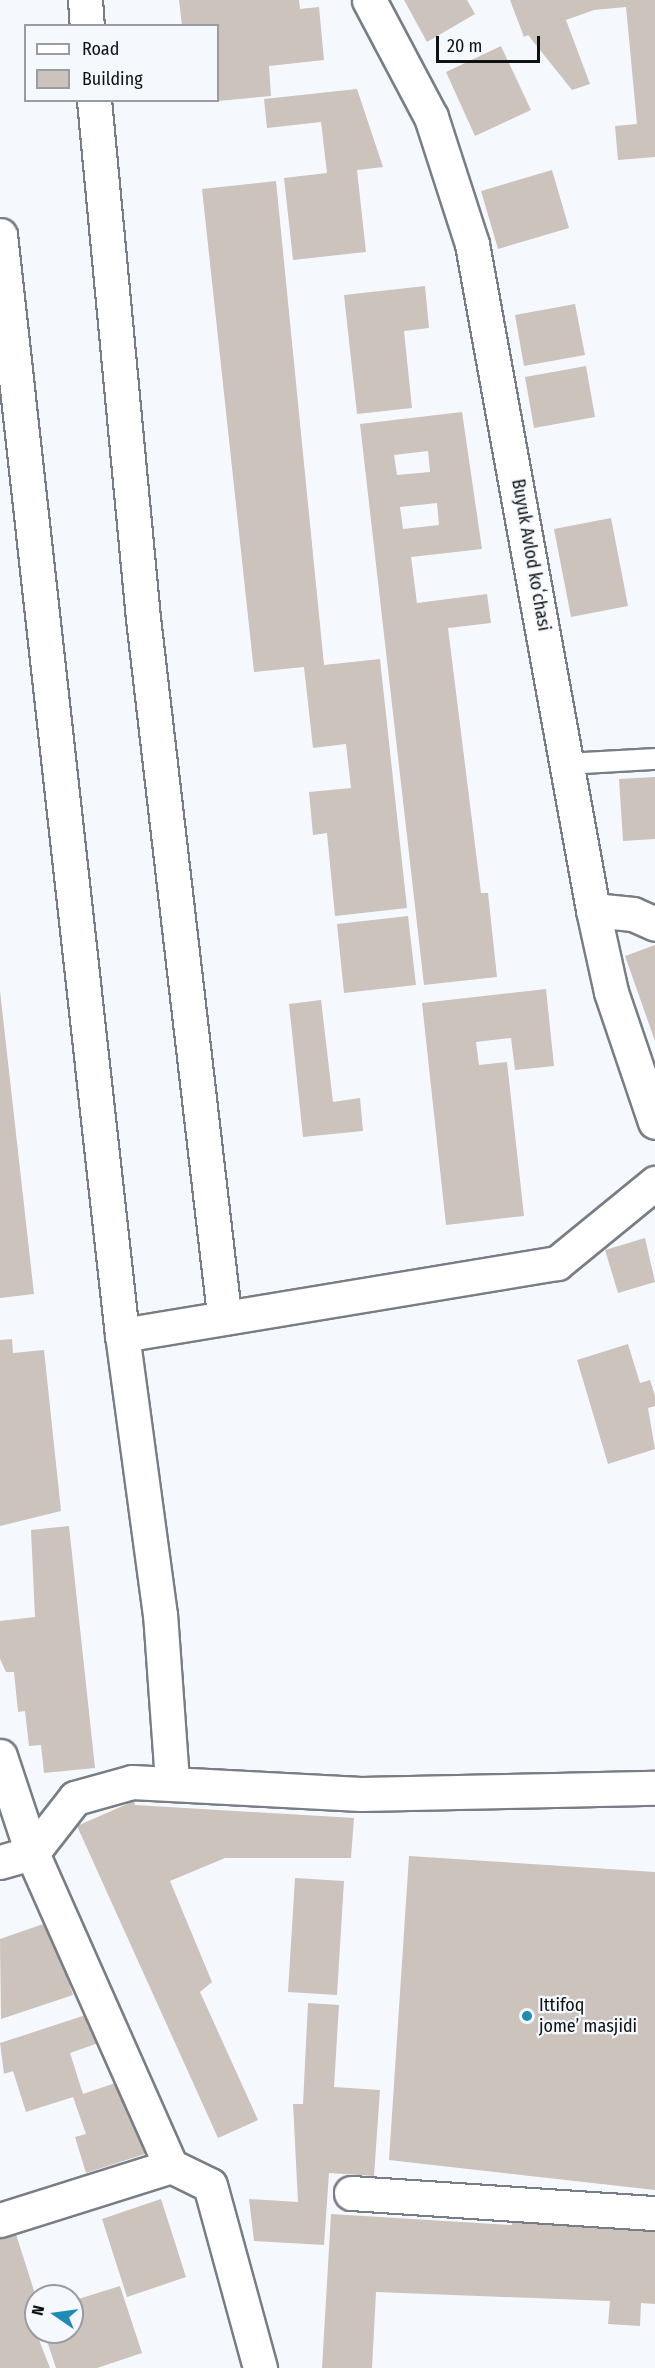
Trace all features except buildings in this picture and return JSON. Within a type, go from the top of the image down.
[{"type":"street","points":[[85,0],[87,24]]},
{"type":"street","name":"Buyuk Avlod koʻchasi","points":[[369,0],[431,117],[472,244],[593,910],[611,992],[655,1122]]},
{"type":"street","points":[[94,102],[143,618],[224,1314]]},
{"type":"street","points":[[0,235],[122,1335],[160,1615],[172,1781]]},
{"type":"street","points":[[593,910],[633,914],[655,924]]},
{"type":"street","points":[[122,1335],[224,1314],[557,1263],[655,1182]]},
{"type":"street","points":[[0,1756],[32,1853],[171,2166],[210,2185],[260,2368]]},
{"type":"street","points":[[0,1862],[32,1853],[75,1798],[132,1782],[172,1781],[361,1794],[655,1788]]},
{"type":"street","points":[[0,2220],[171,2166]]},
{"type":"street","points":[[351,2193],[655,2213]]},
{"type":"lane","points":[[567,764],[655,759]]},
{"type":"place","name":"Ittifoq jome’ masjidi","points":[[527,2016]]}]
